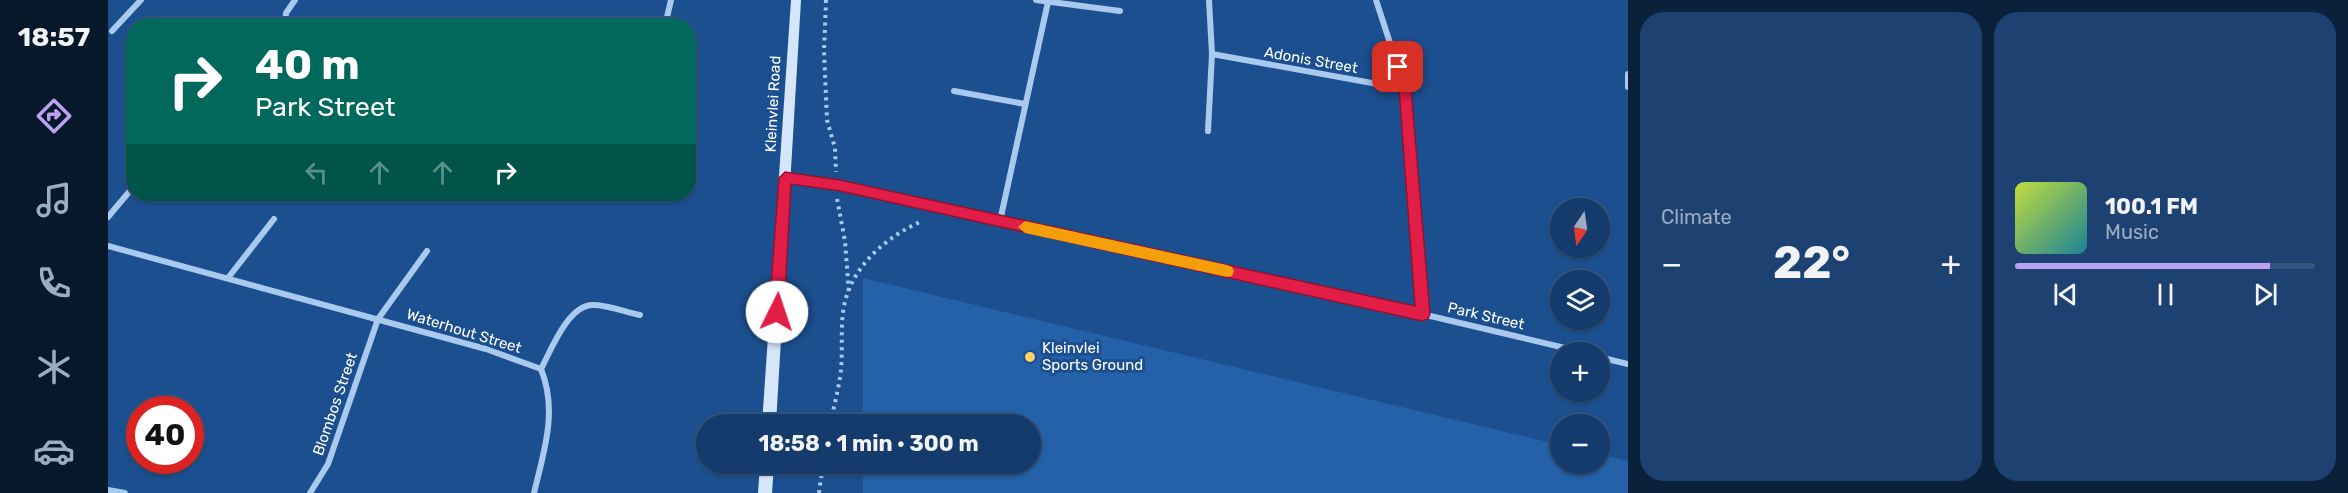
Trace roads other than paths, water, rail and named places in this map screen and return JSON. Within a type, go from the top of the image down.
[{"type":"street","points":[[112,31],[141,0]]},
{"type":"street","points":[[286,18],[286,13],[295,0]]},
{"type":"street","points":[[667,18],[671,0]]},
{"type":"street","name":"Kleinvlei Road","points":[[770,414],[796,0]]},
{"type":"street","points":[[1036,0],[1120,11]]},
{"type":"street","points":[[1208,131],[1212,54],[1209,0]]},
{"type":"street","points":[[1376,0],[1405,89],[1422,314]]},
{"type":"street","points":[[1000,221],[1048,2]]},
{"type":"street","name":"Adonis Street","points":[[1212,54],[1405,89]]},
{"type":"street","points":[[1628,74],[1628,87]]},
{"type":"street","points":[[954,91],[1025,104]]},
{"type":"street","name":"Park Street","points":[[785,178],[840,186],[951,210],[1550,344]]},
{"type":"street","points":[[108,217],[126,196]]},
{"type":"street","points":[[228,278],[273,219]]},
{"type":"street","name":"Waterhout Street","points":[[108,246],[486,349],[541,369]]},
{"type":"street","name":"Waterhout Street","points":[[378,319],[427,251]]},
{"type":"street","points":[[534,493],[550,408],[548,382],[541,369],[571,316],[585,306],[592,305],[640,315]]},
{"type":"street","name":"Blombos Street","points":[[310,493],[328,464],[378,319]]},
{"type":"street","points":[[1610,360],[1628,364]]},
{"type":"street","points":[[765,493],[766,474]]},
{"type":"street","points":[[108,490],[125,493]]},
{"type":"place","name":"Kleinvlei Sports Ground","points":[[1030,357]]}]
